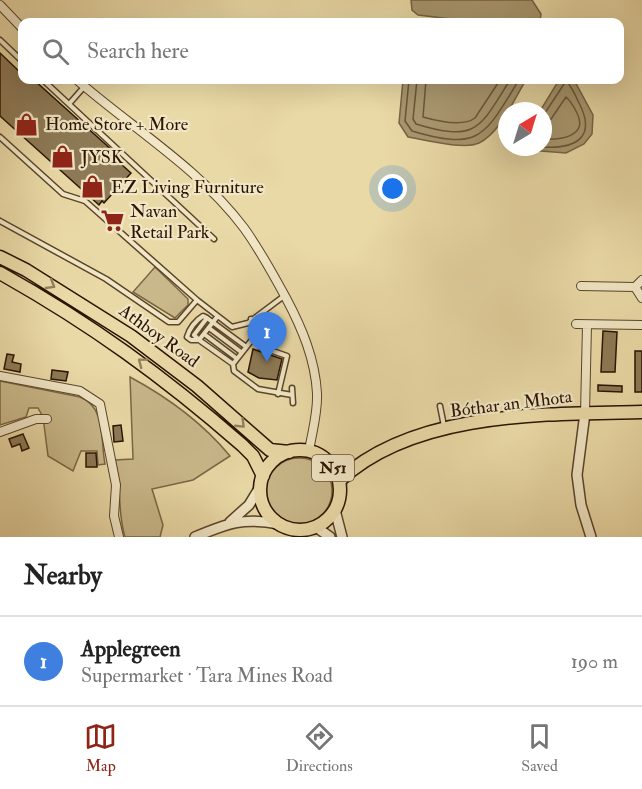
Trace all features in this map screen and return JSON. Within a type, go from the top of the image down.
[{"type":"main road","name":"Athboy Road","points":[[0,257],[26,270],[132,336],[197,386],[270,450],[289,452]]},
{"type":"main road","name":"Athboy Road","points":[[0,273],[65,309],[142,362],[248,450],[262,482]]},
{"type":"main road","name":"Bóthar an Mhota","points":[[339,481],[356,465],[384,450],[444,429],[504,419],[585,413],[642,412]]},
{"type":"main road","name":"N51","points":[[262,482],[269,465],[289,452],[309,452],[328,462],[356,465]]},
{"type":"main road","name":"N51","points":[[328,462],[339,481],[339,500],[334,510]]},
{"type":"main road","points":[[262,482],[267,513],[279,524],[295,530],[316,527],[334,510]]},
{"type":"street","points":[[0,5],[18,24]]},
{"type":"street","points":[[81,84],[178,162],[221,201],[248,234],[285,296],[309,348],[316,380],[317,406],[309,452]]},
{"type":"street","points":[[635,288],[642,280]]},
{"type":"street","points":[[581,286],[635,288]]},
{"type":"street","points":[[635,288],[642,298]]},
{"type":"street","points":[[576,324],[642,326]]},
{"type":"street","points":[[587,325],[585,413],[577,475],[581,505],[591,537]]},
{"type":"street","points":[[0,376],[80,391],[100,404],[116,485],[114,516],[119,537]]},
{"type":"street","points":[[0,432],[36,419],[47,419]]},
{"type":"street","points":[[228,523],[249,505],[262,482]]},
{"type":"street","points":[[334,510],[342,537]]},
{"type":"street","points":[[195,537],[228,523],[253,519],[279,524]]},
{"type":"street","points":[[316,527],[330,537]]},
{"type":"lane","points":[[0,40],[18,57]]},
{"type":"lane","points":[[47,84],[214,239]]},
{"type":"lane","points":[[69,104],[84,86]]},
{"type":"lane","points":[[0,137],[63,194],[85,201],[197,300],[232,327],[242,326],[285,296]]},
{"type":"lane","points":[[0,220],[106,279],[170,322],[178,322],[197,300]]},
{"type":"lane","points":[[199,340],[217,317]]},
{"type":"lane","points":[[233,364],[194,335],[207,318],[246,346]]},
{"type":"lane","points":[[251,319],[256,341],[261,347],[286,356],[278,394]]},
{"type":"lane","points":[[209,328],[241,352]]},
{"type":"lane","points":[[204,334],[237,358]]},
{"type":"lane","points":[[256,341],[251,341],[241,352],[233,364],[234,371],[258,389],[292,395]]},
{"type":"lane","points":[[292,388],[292,404]]},
{"type":"lane","points":[[440,406],[444,429]]},
{"type":"shaded area","points":[[155,267],[188,299],[188,305],[175,318],[133,292]]},
{"type":"shaded area","points":[[130,377],[158,393],[184,412],[208,432],[230,456],[193,480],[152,489],[163,525],[160,537],[125,537],[123,528],[115,460],[133,459]]},
{"type":"shaded area","points":[[0,381],[80,397],[89,402],[95,409],[101,426],[105,464],[98,465],[97,451],[81,451],[73,471],[48,456],[43,417],[38,408],[29,408],[26,417],[0,425]]},
{"type":"shaded area","points":[[299,458],[311,461],[322,468],[329,479],[332,491],[329,503],[322,514],[311,521],[299,524],[287,521],[276,514],[269,503],[266,491],[269,479],[276,468],[287,461]]},
{"type":"water","points":[[411,0],[532,0],[541,14],[540,18],[443,18],[418,15],[412,10]]},
{"type":"water","points":[[403,84],[524,84],[513,102],[498,102],[498,127],[479,143],[444,144],[408,137],[399,123]]},
{"type":"water","points":[[557,84],[576,84],[593,115],[592,134],[584,144],[566,153],[552,152],[552,102],[546,102]]},
{"type":"building","points":[[0,53],[18,70],[18,84],[38,84],[113,151],[110,154],[131,173],[104,203],[102,201],[99,205],[0,116]]},
{"type":"building","points":[[603,331],[617,332],[615,372],[601,372]]},
{"type":"building","points":[[253,349],[282,359],[277,380],[259,378],[248,372]]},
{"type":"building","points":[[635,351],[642,351],[642,392],[635,392]]},
{"type":"building","points":[[7,354],[14,355],[12,362],[21,364],[20,372],[4,369]]},
{"type":"building","points":[[52,370],[68,372],[66,381],[51,379]]},
{"type":"building","points":[[598,385],[622,386],[622,392],[598,391]]},
{"type":"building","points":[[121,425],[123,441],[114,442],[113,426]]},
{"type":"building","points":[[23,434],[29,448],[22,451],[20,444],[12,447],[9,439]]},
{"type":"building","points":[[86,453],[96,453],[97,467],[86,467]]},
{"type":"place","name":"Home Store + More","points":[[27,124]]},
{"type":"place","name":"JYSK","points":[[63,157]]},
{"type":"place","name":"EZ Living Furniture","points":[[93,187]]},
{"type":"place","name":"Navan Retail Park","points":[[112,221]]},
{"type":"place","name":"Applegreen","points":[[267,362]]}]
